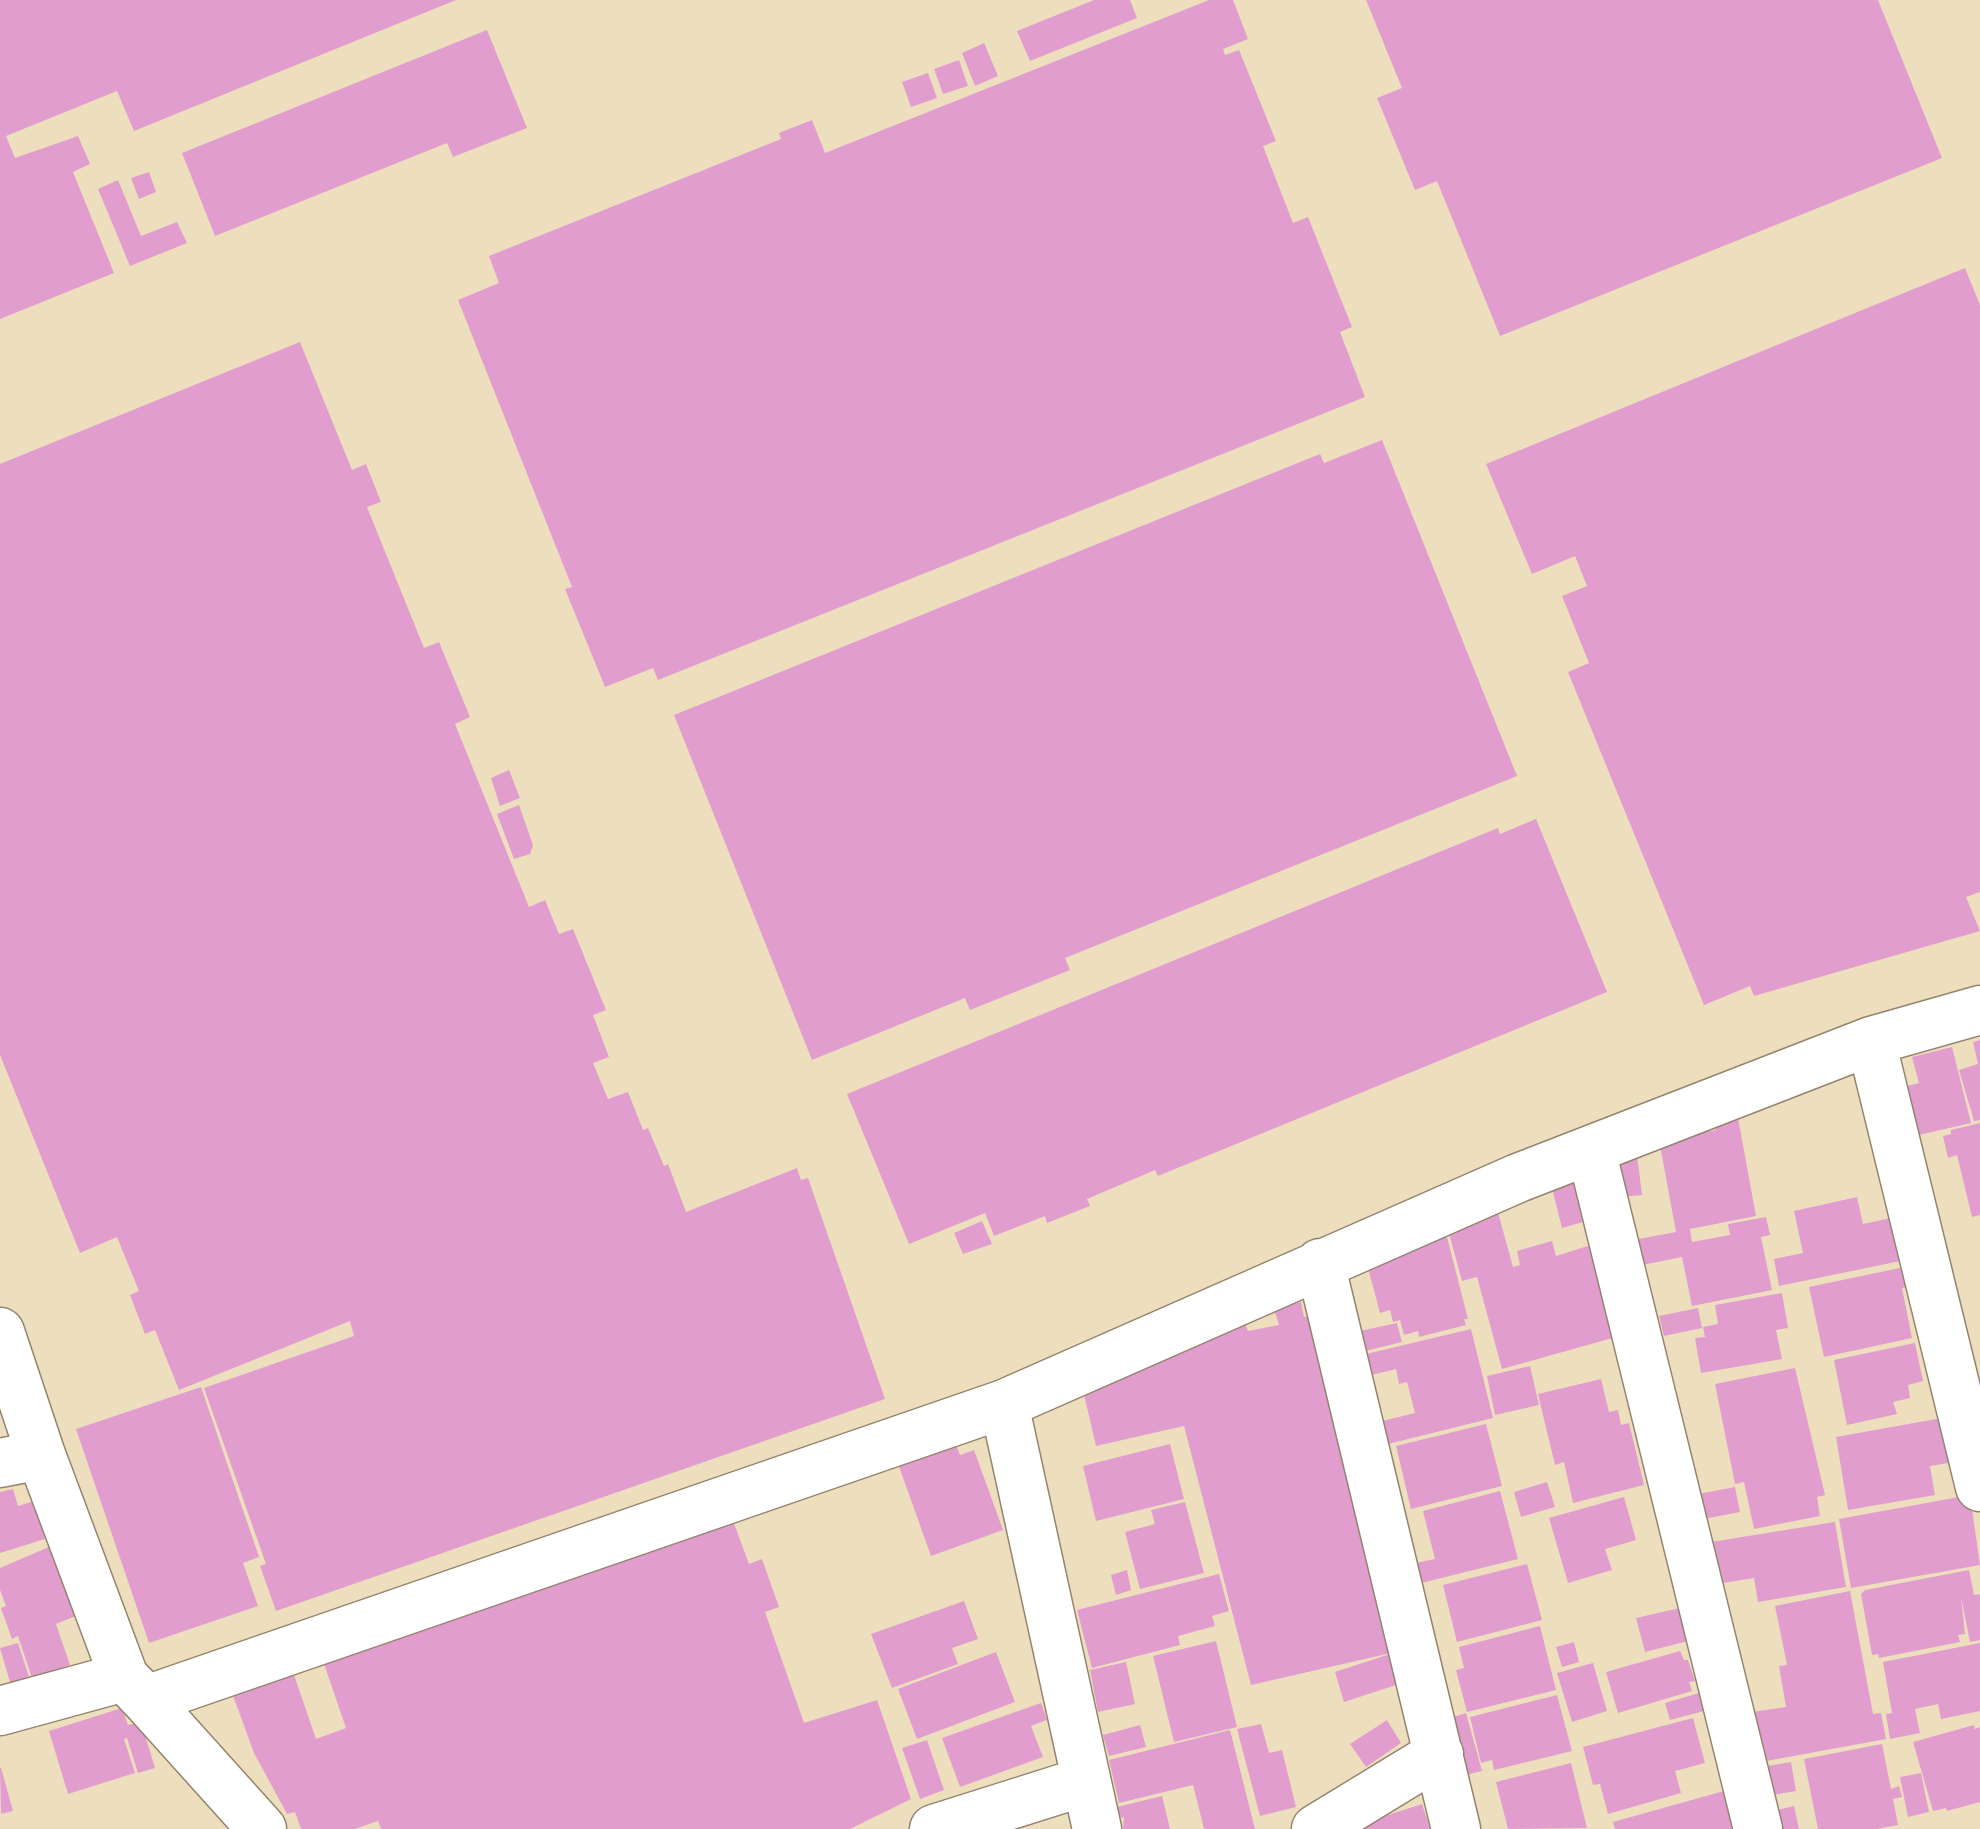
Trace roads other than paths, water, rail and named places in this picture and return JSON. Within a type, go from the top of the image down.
[{"type":"street","points":[[0,1711],[135,1689],[1004,1404],[1320,1263],[1591,1150],[1871,1041],[1980,1010]]},
{"type":"street","points":[[1871,1041],[1980,1487]]},
{"type":"street","points":[[1591,1150],[1758,1829]]},
{"type":"street","points":[[1320,1263],[1456,1829]]},
{"type":"street","points":[[0,1332],[20,1459],[135,1689],[262,1829]]},
{"type":"street","points":[[1004,1404],[1097,1829]]},
{"type":"street","points":[[1316,1829],[1439,1754]]},
{"type":"street","points":[[934,1829],[1086,1782]]}]
